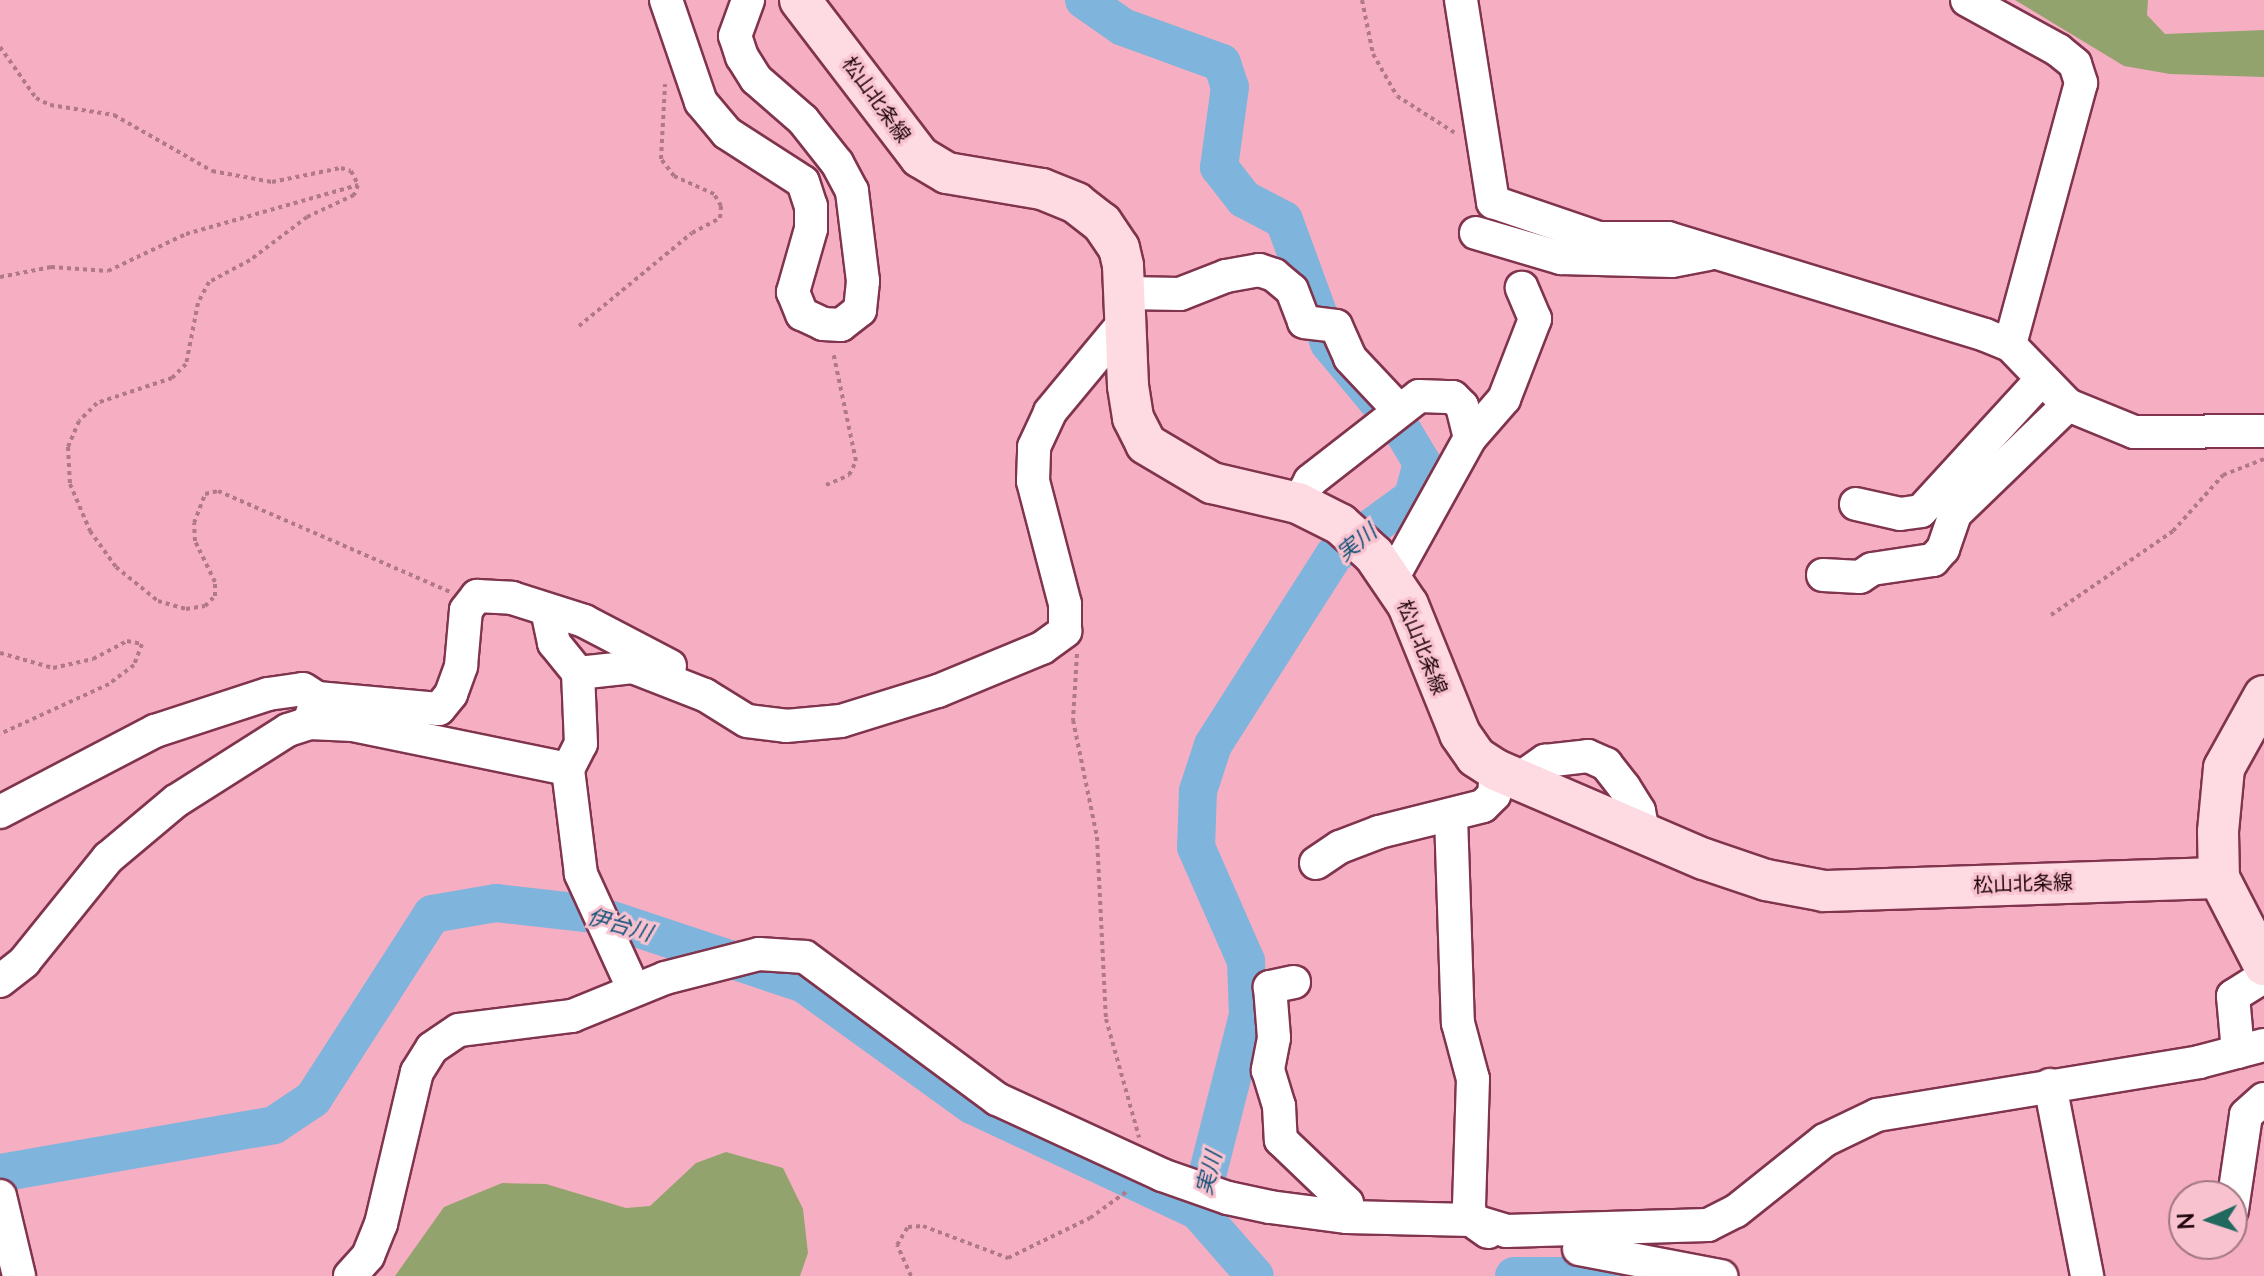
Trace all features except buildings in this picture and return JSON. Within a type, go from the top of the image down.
[{"type":"main road","name":"松山北条線","points":[[800,0],[920,157],[947,173],[1008,181],[1076,203],[1102,223],[1119,248],[1127,305],[1128,386],[1133,418],[1146,444],[1212,483],[1298,503],[1340,524],[1393,577],[1460,734],[1476,757],[1508,775],[1766,880],[1824,891],[2219,878]]},
{"type":"main road","points":[[2264,696],[2224,768],[2219,878],[2264,965]]},
{"type":"street","points":[[666,0],[701,102],[727,133],[803,182],[811,206],[811,229],[793,292],[802,314],[841,325],[860,310],[863,281],[852,191],[837,163],[803,120],[756,79],[742,57],[735,36],[748,0]]},
{"type":"street","points":[[1461,0],[1493,202],[1599,238],[1668,238],[2010,345],[2040,381],[2068,405],[2134,432],[2264,431]]},
{"type":"street","points":[[1967,0],[2058,50],[2075,64],[2081,83],[2010,345]]},
{"type":"street","points":[[1476,233],[1561,258],[1602,262],[1672,261],[1713,253]]},
{"type":"street","points":[[578,673],[633,667],[705,695],[747,721],[786,726],[841,721],[1012,664],[1065,631],[1063,583],[1033,481],[1034,447],[1050,412],[1127,305],[1180,294],[1226,276],[1259,270],[1292,290],[1304,322],[1336,326],[1365,377],[1392,415]]},
{"type":"street","points":[[1393,577],[1470,438],[1504,399],[1535,319],[1522,288]]},
{"type":"street","points":[[1856,504],[1900,514],[1921,511],[2040,381]]},
{"type":"street","points":[[1298,503],[1310,481],[1419,396],[1453,397],[1462,406],[1470,438]]},
{"type":"street","points":[[1823,575],[1860,577],[1872,569],[1933,560],[1943,549],[1955,514],[2068,405]]},
{"type":"street","points":[[0,981],[24,962],[119,848],[176,801],[313,711],[439,709],[461,666],[471,601],[477,596],[512,598],[584,621],[695,679],[705,695]]},
{"type":"street","points":[[547,610],[554,643],[578,673],[581,744],[568,769],[581,874],[634,990]]},
{"type":"street","points":[[0,812],[155,731],[268,694],[303,689],[313,711],[353,725],[568,769]]},
{"type":"street","points":[[1316,863],[1340,847],[1379,832],[1483,806],[1508,775]]},
{"type":"street","points":[[1451,816],[1458,1023],[1473,1079],[1471,1220]]},
{"type":"street","points":[[350,1276],[368,1256],[381,1224],[417,1072],[432,1048],[459,1030],[572,1016],[634,990],[759,954],[805,957],[997,1099],[1135,1179],[1347,1217],[1471,1220],[1506,1231],[1708,1225],[1736,1211],[1851,1125],[1877,1115],[2251,1048],[2233,996],[2264,977]]},
{"type":"street","points":[[1294,982],[1270,987],[1274,1038],[1268,1070],[1279,1106],[1281,1140],[1347,1203],[1347,1217]]},
{"type":"street","points":[[2050,1085],[2087,1276]]},
{"type":"street","points":[[2236,1180],[2246,1115],[2264,1099]]},
{"type":"street","points":[[0,1196],[19,1276]]},
{"type":"street","points":[[1471,1220],[1501,1241],[1584,1263],[1721,1276]]},
{"type":"path","points":[[1362,0],[1373,54],[1397,96],[1455,133],[1458,147]]},
{"type":"path","points":[[0,47],[36,98],[50,105],[114,115],[212,171],[272,182],[341,168],[351,171],[358,185],[354,195],[307,217],[250,260],[209,282],[198,303],[186,364],[172,378],[97,403],[79,421],[68,447],[70,484],[90,531],[116,567],[158,601],[186,609],[205,606],[215,596],[215,582],[195,541],[194,523],[205,494],[218,491],[471,601]]},
{"type":"path","points":[[579,326],[692,233],[720,218],[721,206],[714,194],[674,176],[661,159],[666,69]]},
{"type":"path","points":[[0,277],[51,267],[108,271],[186,234],[358,185]]},
{"type":"path","points":[[826,485],[849,475],[856,461],[843,416],[833,325]]},
{"type":"path","points":[[2051,615],[2173,531],[2223,475],[2264,459]]},
{"type":"path","points":[[0,653],[53,668],[93,659],[127,641],[142,644],[134,665],[109,684],[0,734]]},
{"type":"path","points":[[911,1276],[897,1245],[908,1227],[923,1226],[1008,1258],[1090,1218],[1135,1179],[1135,1111],[1106,1019],[1097,837],[1072,707],[1079,645]]},
{"type":"green space","points":[[2015,0],[2148,0],[2147,15],[2165,34],[2264,30],[2264,77],[2170,74],[2124,66]]},
{"type":"green space","points":[[726,1152],[783,1168],[803,1209],[808,1253],[800,1276],[395,1276],[444,1207],[502,1183],[546,1184],[626,1208],[650,1206],[696,1163]]},
{"type":"waterway","name":"実川","points":[[1084,0],[1123,27],[1222,63],[1230,87],[1219,167],[1244,199],[1284,220],[1329,343],[1404,433],[1422,463],[1413,497],[1334,555],[1213,745],[1198,791],[1196,847],[1246,961],[1248,1015],[1198,1211]]},
{"type":"waterway","name":"伊台川","points":[[0,1173],[274,1125],[313,1099],[432,914],[496,903],[594,914],[804,984],[972,1105],[1198,1211],[1255,1276]]},
{"type":"waterway","name":"伊台川","points":[[1514,1276],[1638,1276]]}]
